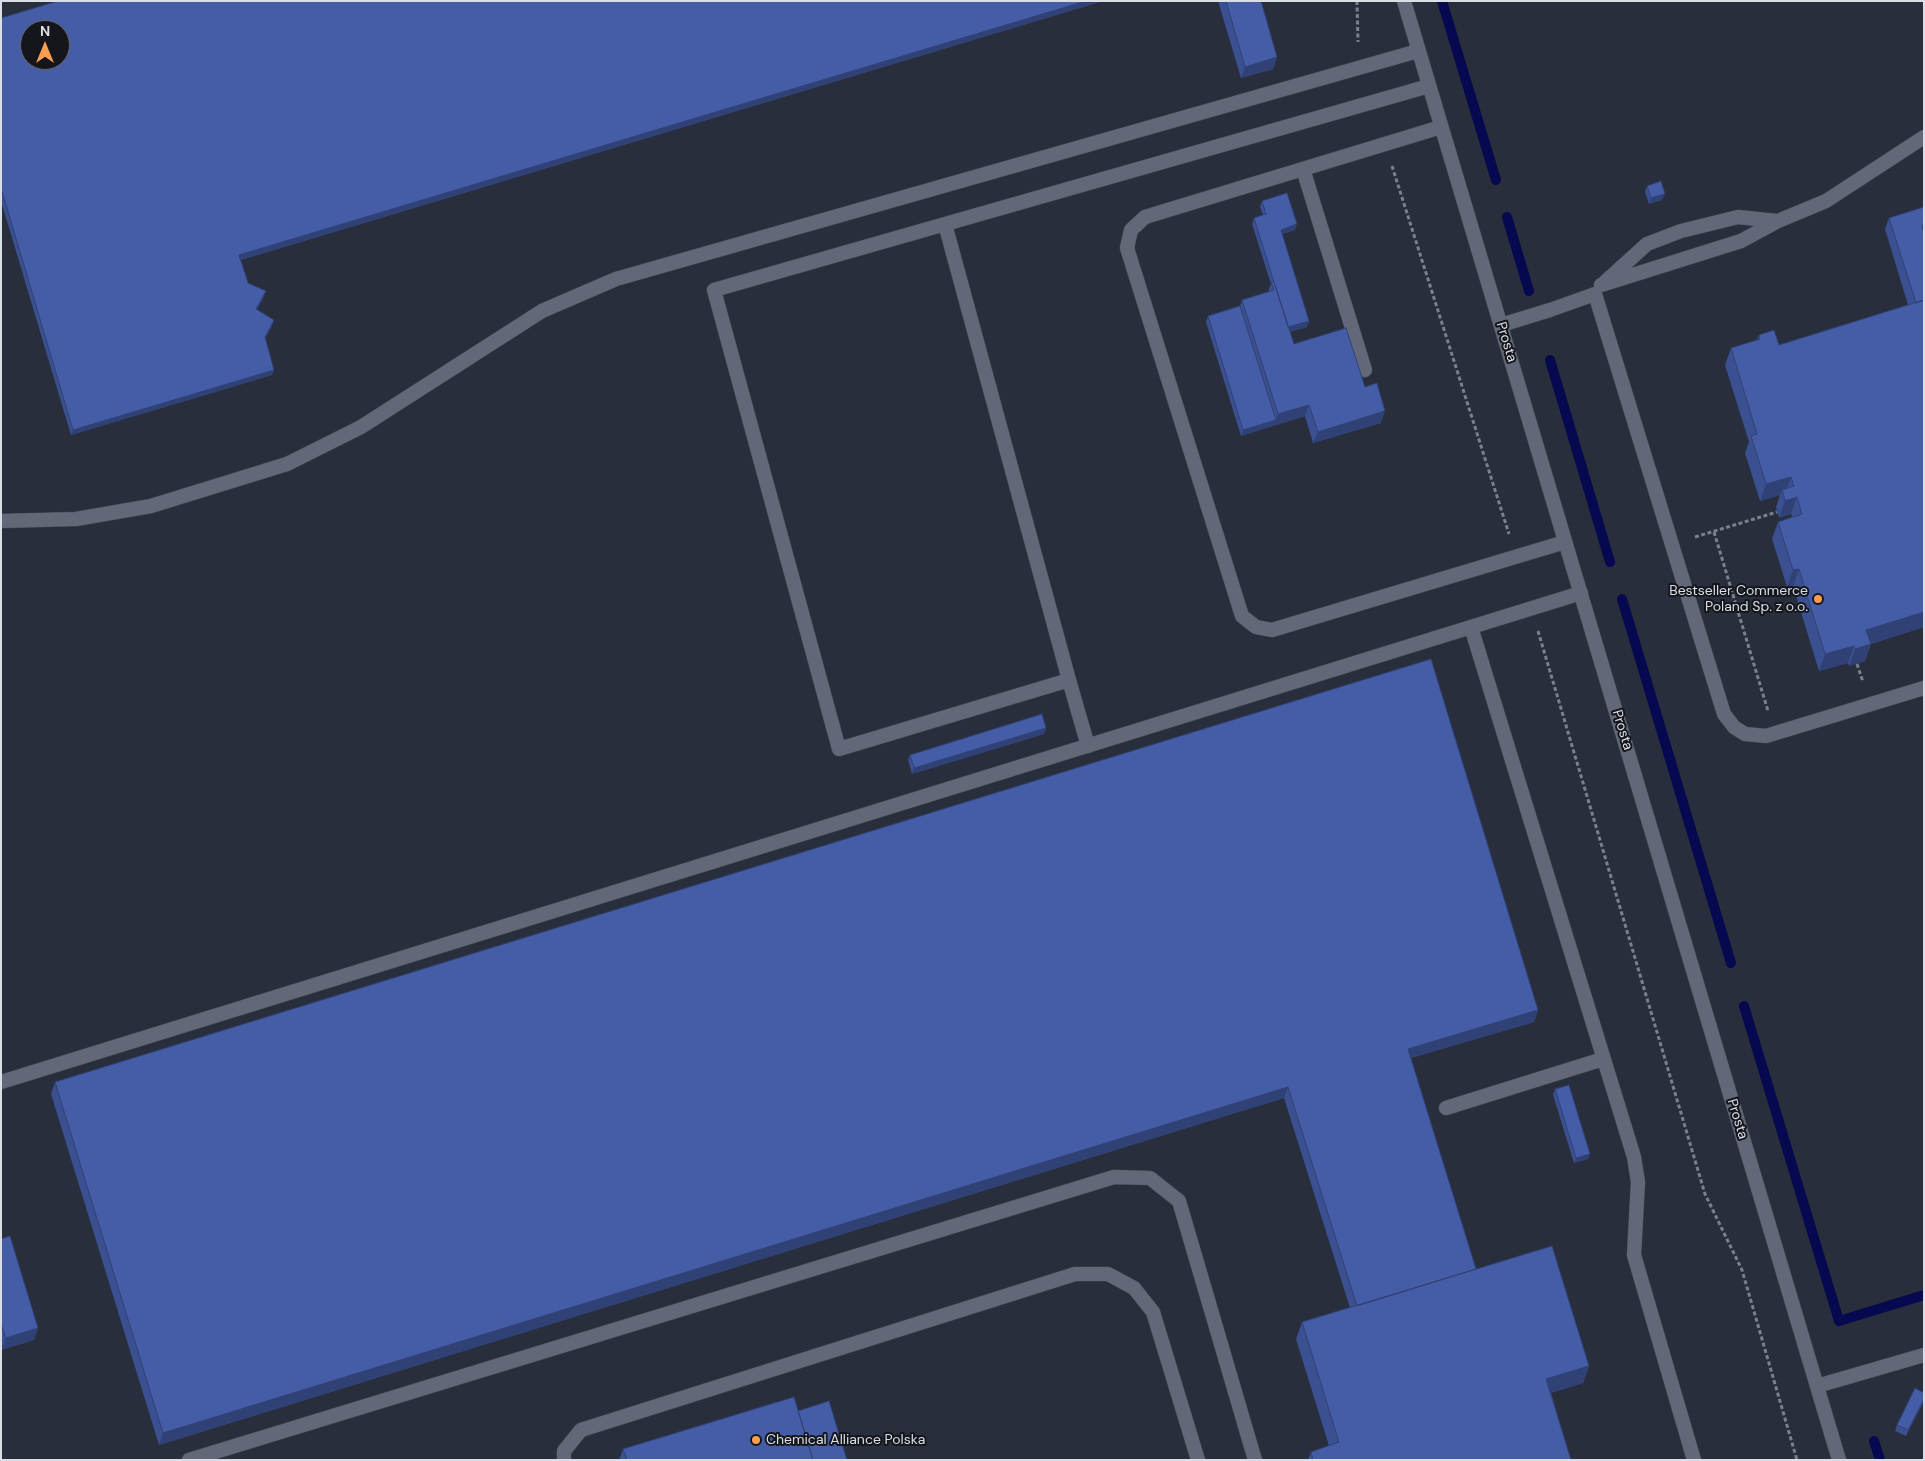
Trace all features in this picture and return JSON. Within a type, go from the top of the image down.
[{"type":"street","name":"Prosta","points":[[1404,1],[1840,1460]]},
{"type":"street","points":[[1,521],[76,519],[151,506],[287,464],[362,427],[542,311],[616,279],[1418,51]]},
{"type":"street","points":[[1069,680],[839,749],[714,290],[1429,86]]},
{"type":"street","points":[[1441,127],[1146,218],[1131,230],[1127,248],[1242,616],[1256,626],[1272,630],[1565,542]]},
{"type":"street","points":[[1500,325],[1550,310],[1598,290],[1740,241],[1778,221],[1826,201],[1924,136]]},
{"type":"street","points":[[1303,169],[1365,370]]},
{"type":"street","points":[[1598,290],[1647,244],[1681,231],[1738,218],[1778,221]]},
{"type":"street","points":[[944,224],[1088,746]]},
{"type":"street","points":[[1598,290],[1671,544],[1724,714],[1734,727],[1745,734],[1766,736],[1924,688]]},
{"type":"street","points":[[1,1082],[1581,593]]},
{"type":"street","points":[[1471,627],[1634,1157],[1638,1182],[1634,1255],[1694,1460]]},
{"type":"street","points":[[1446,1108],[1603,1059]]},
{"type":"street","points":[[189,1460],[1114,1177],[1150,1178],[1179,1202],[1255,1460]]},
{"type":"street","points":[[564,1460],[564,1451],[581,1430],[1075,1274],[1108,1274],[1134,1288],[1154,1312],[1198,1460]]},
{"type":"street","points":[[1817,1386],[1924,1356]]},
{"type":"path","points":[[1357,1],[1358,52],[1362,67]]},
{"type":"path","points":[[1385,144],[1516,556]]},
{"type":"path","points":[[1671,544],[1777,512]]},
{"type":"path","points":[[1714,532],[1769,714]]},
{"type":"path","points":[[1531,609],[1705,1194],[1742,1270],[1797,1460]]},
{"type":"building","points":[[58,1],[1086,1],[239,255],[248,283],[266,291],[256,309],[274,320],[265,337],[274,370],[73,430],[1,188],[1,18]]},
{"type":"building","points":[[1226,1],[1261,1],[1277,57],[1245,67]]},
{"type":"building","points":[[1661,181],[1665,194],[1651,198],[1647,186]]},
{"type":"building","points":[[1287,193],[1297,224],[1281,230],[1309,321],[1288,327],[1254,218],[1266,214],[1262,201]]},
{"type":"building","points":[[1924,207],[1922,227],[1924,233],[1924,300],[1916,303],[1889,218]]},
{"type":"building","points":[[1271,282],[1274,282],[1294,344],[1346,328],[1365,387],[1377,383],[1385,411],[1318,432],[1309,405],[1278,414],[1242,300],[1274,290]]},
{"type":"building","points":[[1924,300],[1924,612],[1866,630],[1871,644],[1855,649],[1854,646],[1825,654],[1799,569],[1793,570],[1778,522],[1802,514],[1797,497],[1785,501],[1782,490],[1794,486],[1791,477],[1766,484],[1751,436],[1757,434],[1731,348],[1760,339],[1759,335],[1774,330],[1779,345]]},
{"type":"building","points":[[1240,306],[1276,420],[1243,430],[1208,316]]},
{"type":"building","points":[[1431,659],[1538,1010],[1408,1049],[1476,1269],[1357,1306],[1288,1087],[163,1433],[55,1082]]},
{"type":"building","points":[[1042,714],[1046,728],[914,768],[910,755]]},
{"type":"building","points":[[1569,1085],[1590,1154],[1576,1158],[1555,1089]]},
{"type":"building","points":[[10,1236],[38,1328],[6,1338],[1,1324],[1,1239]]},
{"type":"building","points":[[1552,1246],[1589,1366],[1546,1379],[1571,1460],[1313,1460],[1311,1452],[1339,1442],[1302,1322]]},
{"type":"building","points":[[1915,1388],[1924,1393],[1924,1399],[1908,1430],[1897,1425]]},
{"type":"building","points":[[794,1397],[813,1460],[627,1460],[623,1449]]},
{"type":"building","points":[[829,1401],[847,1460],[813,1460],[798,1411]]},
{"type":"waterway","points":[[1442,1],[1496,180]]},
{"type":"waterway","points":[[1507,217],[1529,291]]},
{"type":"waterway","points":[[1550,360],[1610,562]]},
{"type":"waterway","points":[[1622,599],[1731,963]]},
{"type":"waterway","points":[[1744,1006],[1839,1321],[1924,1295]]},
{"type":"waterway","points":[[1874,1441],[1880,1460]]},
{"type":"place","name":"Bestseller Commerce Poland Sp. z o.o.","points":[[1818,599]]},
{"type":"place","name":"Chemical Alliance Polska","points":[[756,1440]]}]
